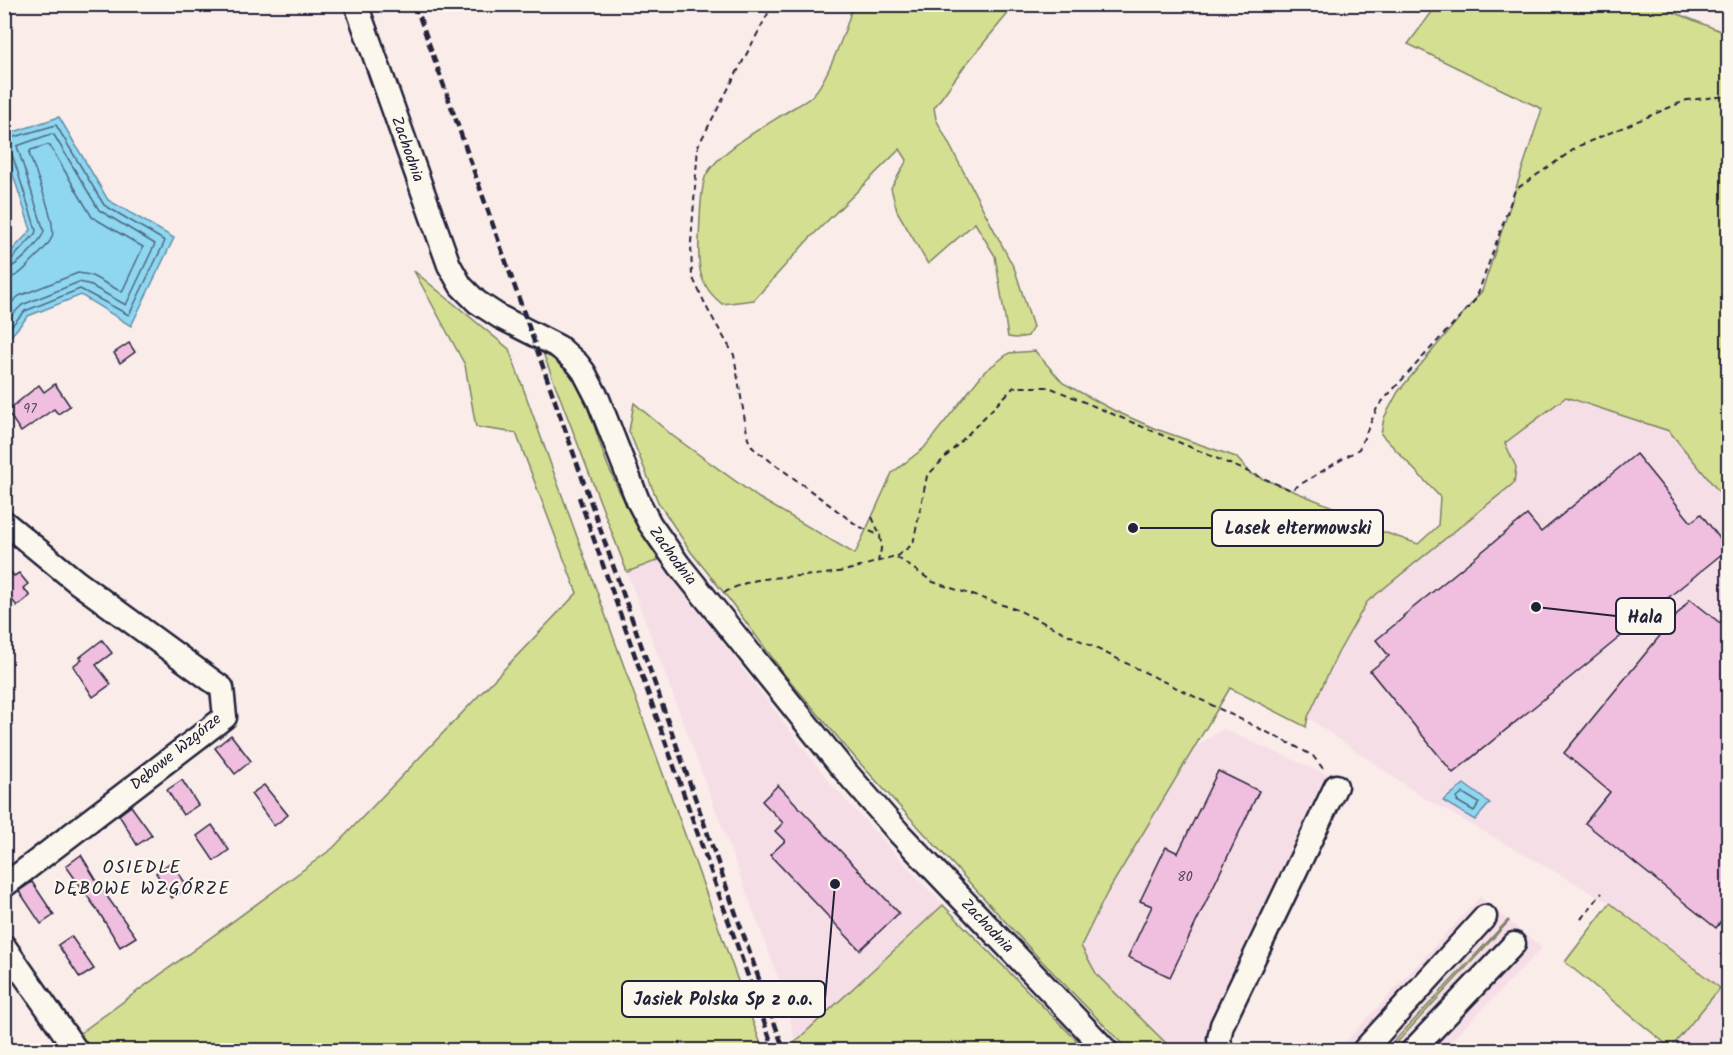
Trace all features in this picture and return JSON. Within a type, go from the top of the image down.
[{"type":"street","name":"Zachodnia","points":[[356,4],[453,273],[477,302],[500,317],[559,347],[584,372],[598,399],[629,480],[650,524],[679,565],[839,764],[900,834],[1106,1050]]},
{"type":"street","name":"Dębowe Wzgórze","points":[[4,522],[77,582],[222,688],[225,717],[4,886]]},
{"type":"street","points":[[1221,1050],[1219,1039],[1222,1025],[1336,786]]},
{"type":"street","points":[[1364,1050],[1485,917]]},
{"type":"street","points":[[1413,1050],[1514,944]]},
{"type":"street","points":[[4,946],[76,1050]]},
{"type":"path","points":[[773,4],[698,146],[691,243],[692,276],[734,355],[748,439],[753,448],[858,526],[881,536]]},
{"type":"path","points":[[897,556],[913,544],[927,476],[1014,387],[1049,387],[1291,490],[1359,449],[1378,406],[1476,299],[1515,190],[1579,146],[1687,100],[1728,96]]},
{"type":"path","points":[[872,517],[881,536],[882,550],[877,561]]},
{"type":"path","points":[[710,604],[733,587],[747,581],[766,577],[834,573],[895,556],[933,582],[1018,610],[1313,756],[1336,786]]},
{"type":"path","points":[[1581,919],[1602,893]]},
{"type":"shaded area","points":[[1566,397],[1669,431],[1728,503],[1728,1050],[1669,1050],[1719,988],[1610,903],[1421,796],[1307,717],[1338,653],[1367,602],[1513,483],[1516,467],[1505,443]]},
{"type":"shaded area","points":[[659,560],[832,785],[943,905],[795,1042],[784,993],[627,572]]},
{"type":"shaded area","points":[[1223,729],[1346,783],[1231,1029],[1235,1050],[1173,1050],[1097,975],[1081,946],[1107,893],[1192,749]]},
{"type":"shaded area","points":[[1480,897],[1542,948],[1442,1050],[1338,1050]]},
{"type":"green space","points":[[1438,4],[1656,5],[1728,34],[1728,503],[1669,431],[1566,397],[1505,443],[1516,467],[1514,483],[1367,602],[1338,653],[1308,717],[1306,727],[1230,688],[1107,893],[1081,946],[1097,975],[1173,1050],[1128,1050],[1035,954],[857,760],[785,675],[691,552],[658,502],[629,431],[634,403],[673,436],[759,498],[855,554],[892,473],[924,448],[984,372],[1009,353],[1035,351],[1063,383],[1113,410],[1156,429],[1236,457],[1251,474],[1360,518],[1375,529],[1418,544],[1438,526],[1440,497],[1381,434],[1384,418],[1398,392],[1482,291],[1542,109],[1408,44]]},
{"type":"green space","points":[[852,5],[1015,5],[963,68],[934,108],[936,119],[1015,270],[1033,327],[1028,336],[1008,337],[995,256],[975,223],[928,264],[897,211],[891,188],[907,160],[900,149],[808,240],[754,300],[722,304],[708,290],[701,275],[699,249],[701,197],[706,175],[713,165],[733,147],[812,96],[824,79],[836,53]]},
{"type":"green space","points":[[414,271],[509,349],[763,1050],[90,1050],[79,1034],[333,848],[577,593],[516,433],[476,427],[465,365]]},
{"type":"green space","points":[[543,353],[569,373],[578,387],[619,491],[659,560],[627,572]]},
{"type":"green space","points":[[1610,903],[1720,988],[1671,1048],[1565,962]]},
{"type":"green space","points":[[943,905],[1086,1050],[798,1050],[795,1042]]},
{"type":"green space","points":[[1508,920],[1390,1050],[1386,1050]]},
{"type":"water","points":[[59,117],[108,200],[174,238],[131,326],[81,295],[28,316],[5,343],[5,258],[31,230],[5,150],[5,135]]},
{"type":"water","points":[[1464,784],[1490,803],[1475,820],[1443,801]]},
{"type":"building","points":[[129,343],[135,352],[120,363],[114,353]]},
{"type":"building","points":[[55,384],[70,406],[58,414],[54,409],[21,432],[7,411],[39,385],[44,392]]},
{"type":"building","points":[[1636,454],[1691,522],[1701,514],[1728,549],[1453,773],[1370,671],[1389,656],[1376,640],[1527,515],[1541,532]]},
{"type":"building","points":[[4,563],[14,576],[19,573],[28,584],[23,588],[30,596],[17,606],[13,601],[4,608]]},
{"type":"building","points":[[1690,599],[1720,623],[1728,612],[1728,912],[1716,928],[1585,823],[1610,792],[1564,753]]},
{"type":"building","points":[[102,640],[112,653],[96,665],[111,684],[93,697],[73,666],[82,659],[80,657]]},
{"type":"building","points":[[231,735],[251,761],[235,774],[215,748]]},
{"type":"building","points":[[1218,771],[1259,791],[1170,977],[1128,957],[1152,906],[1140,901],[1166,847],[1178,853]]},
{"type":"building","points":[[182,780],[198,805],[183,815],[167,790]]},
{"type":"building","points":[[264,785],[288,815],[274,826],[251,794]]},
{"type":"building","points":[[778,785],[899,913],[860,950],[770,855],[785,841],[775,831],[783,823],[762,801]]},
{"type":"building","points":[[131,806],[152,835],[137,845],[119,815]]},
{"type":"building","points":[[212,825],[229,850],[214,861],[197,836]]},
{"type":"building","points":[[81,855],[136,937],[120,947],[66,866]]},
{"type":"building","points":[[171,862],[188,887],[172,898],[156,873]]},
{"type":"building","points":[[32,882],[54,915],[41,924],[19,891]]},
{"type":"building","points":[[71,936],[94,969],[80,978],[58,945]]},
{"type":"railway","points":[[415,4],[784,1050]]},
{"type":"railway","points":[[579,497],[774,1050]]},
{"type":"place","name":"Lasek eltermowski","points":[[1133,528]]},
{"type":"place","name":"Hala","points":[[1536,607]]},
{"type":"place","name":"Jasiek Polska Sp z o.o.","points":[[835,884]]},
{"type":"district","name":"OSIEDLE DĘBOWE WZGÓRZE","points":[[142,878]]}]
